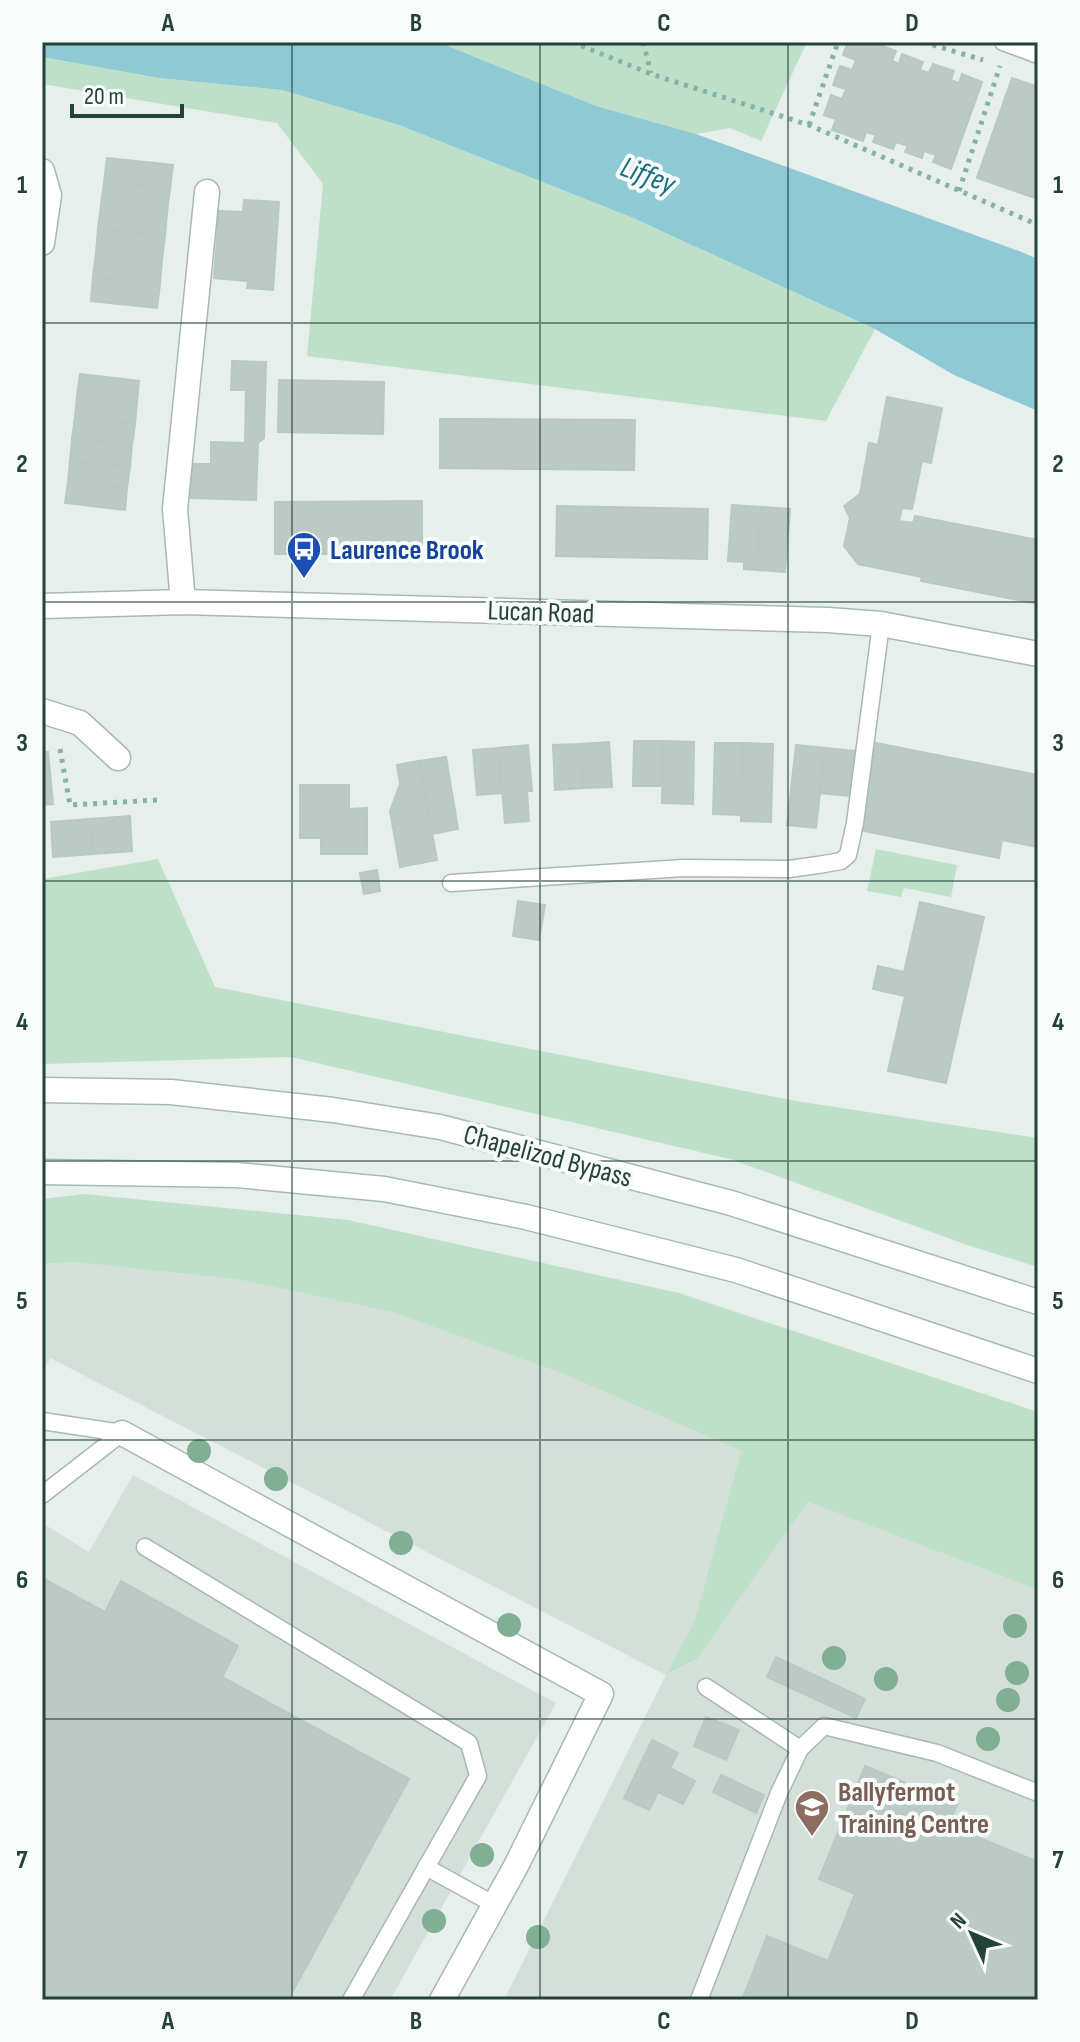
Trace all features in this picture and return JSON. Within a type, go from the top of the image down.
[{"type":"main road","points":[[42,171],[49,195],[42,243]]},
{"type":"main road","points":[[183,602],[175,509],[207,192]]},
{"type":"main road","name":"Lucan Road","points":[[42,606],[183,602],[728,616],[881,624],[1038,654]]},
{"type":"main road","points":[[42,711],[80,723],[118,758]]},
{"type":"main road","name":"Chapelizod Bypass","points":[[42,1090],[171,1092],[333,1110],[440,1127],[731,1203],[1038,1302]]},
{"type":"main road","points":[[42,1172],[237,1175],[384,1189],[526,1217],[736,1270],[1038,1371]]},
{"type":"main road","points":[[122,1433],[601,1694],[495,1905],[442,2000]]},
{"type":"lane","points":[[1003,42],[1038,55]]},
{"type":"lane","points":[[451,883],[669,869],[789,869],[841,861],[848,855],[855,823],[881,624]]},
{"type":"lane","points":[[42,1421],[122,1433]]},
{"type":"lane","points":[[42,1495],[122,1433]]},
{"type":"lane","points":[[145,1547],[469,1743],[478,1776],[351,2000]]},
{"type":"lane","points":[[706,1687],[800,1749]]},
{"type":"lane","points":[[699,2000],[779,1793],[800,1749],[824,1726],[937,1753],[1038,1793]]},
{"type":"lane","points":[[426,1867],[495,1905]]},
{"type":"path","points":[[572,42],[651,74],[809,125],[1038,225]]},
{"type":"path","points":[[643,42],[651,74]]},
{"type":"path","points":[[809,125],[838,42]]},
{"type":"path","points":[[959,191],[1000,65]]},
{"type":"path","points":[[51,737],[59,747],[70,805],[157,800]]},
{"type":"shaded area","points":[[72,1262],[235,1279],[392,1312],[563,1374],[741,1451],[694,1622],[667,1675],[697,1659],[808,1502],[1038,1590],[1038,2000],[504,2000],[666,1675],[50,1358],[42,1374],[42,1264]]},
{"type":"shaded area","points":[[133,1475],[556,1703],[390,2000],[42,2000],[42,1523],[89,1552]]},
{"type":"green space","points":[[438,42],[807,42],[761,141],[730,128],[696,134],[596,106]]},
{"type":"green space","points":[[42,57],[159,78],[282,90],[399,125],[633,218],[875,329],[826,421],[307,356],[323,184],[277,123],[42,84]]},
{"type":"green space","points":[[876,849],[957,865],[951,897],[904,888],[901,897],[867,891]]},
{"type":"green space","points":[[158,859],[215,987],[796,1101],[1038,1138],[1038,1267],[970,1246],[730,1159],[291,1057],[42,1064],[42,879]]},
{"type":"green space","points":[[84,1194],[348,1220],[679,1293],[1038,1412],[1038,1590],[808,1502],[697,1659],[666,1675],[694,1622],[741,1451],[563,1374],[392,1312],[235,1279],[72,1262],[42,1264],[42,1199]]},
{"type":"water","name":"Liffey","points":[[42,42],[438,42],[596,106],[696,134],[1019,251],[1038,259],[1038,411],[954,375],[875,329],[633,218],[399,125],[282,90],[159,78],[42,57]]},
{"type":"building","points":[[848,42],[872,42],[896,51],[892,61],[899,64],[902,54],[923,62],[920,70],[929,73],[933,64],[954,71],[951,80],[959,83],[962,74],[982,82],[951,169],[933,162],[936,155],[924,151],[922,158],[905,152],[908,146],[896,142],[893,149],[873,142],[876,135],[866,132],[863,141],[832,130],[836,119],[824,115],[831,95],[842,99],[846,89],[833,85],[840,66],[852,70],[856,60],[843,55]]},
{"type":"building","points":[[1012,78],[1038,87],[1038,199],[977,178]]},
{"type":"building","points":[[107,158],[173,165],[170,189],[104,182]]},
{"type":"building","points":[[104,182],[170,189],[167,213],[101,205]]},
{"type":"building","points":[[244,200],[279,202],[273,290],[247,288],[248,281],[214,278],[219,211],[243,212]]},
{"type":"building","points":[[101,205],[167,213],[165,236],[98,229]]},
{"type":"building","points":[[98,229],[165,236],[162,260],[96,253]]},
{"type":"building","points":[[96,253],[162,260],[160,284],[93,277]]},
{"type":"building","points":[[93,277],[160,284],[157,308],[91,301]]},
{"type":"building","points":[[232,361],[266,362],[264,438],[258,443],[256,500],[191,498],[191,464],[211,464],[211,442],[245,443],[246,390],[231,390]]},
{"type":"building","points":[[80,374],[139,381],[137,403],[77,396]]},
{"type":"building","points":[[279,380],[384,382],[383,434],[278,432]]},
{"type":"building","points":[[77,396],[137,403],[135,424],[75,417]]},
{"type":"building","points":[[887,397],[942,408],[931,463],[922,461],[912,509],[902,508],[899,521],[913,523],[915,516],[1038,540],[1038,604],[921,581],[922,577],[858,564],[844,546],[850,518],[844,506],[860,494],[869,443],[878,445]]},
{"type":"building","points":[[75,417],[135,424],[132,445],[72,439]]},
{"type":"building","points":[[440,419],[635,420],[634,470],[440,468]]},
{"type":"building","points":[[72,439],[132,445],[130,467],[70,461]]},
{"type":"building","points":[[70,461],[130,467],[127,488],[68,482]]},
{"type":"building","points":[[68,482],[127,488],[125,510],[65,503]]},
{"type":"building","points":[[422,501],[422,554],[275,554],[275,502]]},
{"type":"building","points":[[732,505],[761,507],[757,570],[744,569],[744,562],[728,561]]},
{"type":"building","points":[[557,506],[708,509],[707,559],[556,556]]},
{"type":"building","points":[[761,507],[790,509],[785,572],[757,570]]},
{"type":"building","points":[[634,741],[663,741],[662,786],[633,786]]},
{"type":"building","points":[[663,741],[694,742],[693,804],[662,803]]},
{"type":"building","points":[[609,742],[612,787],[583,788],[581,744]]},
{"type":"building","points":[[715,743],[743,743],[741,815],[713,814]]},
{"type":"building","points":[[743,743],[773,744],[771,822],[741,821]]},
{"type":"building","points":[[876,743],[1038,775],[1038,847],[1002,840],[999,858],[859,830]]},
{"type":"building","points":[[581,744],[583,788],[555,790],[553,745]]},
{"type":"building","points":[[528,745],[532,791],[527,791],[529,821],[505,823],[498,748]]},
{"type":"building","points":[[796,745],[825,748],[816,828],[787,825]]},
{"type":"building","points":[[498,748],[502,793],[477,795],[473,750]]},
{"type":"building","points":[[825,748],[854,751],[849,796],[820,793]]},
{"type":"building","points":[[42,752],[48,752],[53,804],[42,805]]},
{"type":"building","points":[[446,757],[458,829],[432,834],[419,761]]},
{"type":"building","points":[[419,761],[437,860],[400,867],[390,811],[400,784],[397,765]]},
{"type":"building","points":[[300,785],[349,785],[349,809],[367,808],[367,854],[321,854],[321,838],[300,838]]},
{"type":"building","points":[[130,816],[132,851],[93,854],[90,819]]},
{"type":"building","points":[[90,819],[93,854],[53,857],[51,822]]},
{"type":"building","points":[[377,870],[380,891],[364,894],[360,873]]},
{"type":"building","points":[[518,901],[545,905],[539,940],[513,936]]},
{"type":"building","points":[[920,902],[984,917],[946,1083],[888,1071],[905,996],[873,989],[878,966],[904,972]]},
{"type":"building","points":[[42,1578],[105,1612],[121,1581],[238,1646],[222,1677],[409,1779],[288,2000],[42,2000]]},
{"type":"building","points":[[776,1657],[865,1699],[856,1718],[767,1677]]},
{"type":"building","points":[[706,1717],[739,1730],[726,1760],[694,1746]]},
{"type":"building","points":[[652,1740],[678,1753],[670,1768],[695,1781],[683,1804],[658,1792],[649,1810],[624,1798]]},
{"type":"building","points":[[865,1766],[904,1782],[896,1801],[910,1806],[918,1786],[958,1803],[948,1825],[1038,1862],[1038,2000],[742,2000],[767,1936],[828,1961],[855,1894],[819,1879]]},
{"type":"building","points":[[721,1775],[764,1795],[756,1813],[713,1792]]},
{"type":"place","name":"Laurence Brook","points":[[304,580]]},
{"type":"place","name":"Ballyfermot Training Centre","points":[[812,1838]]}]
